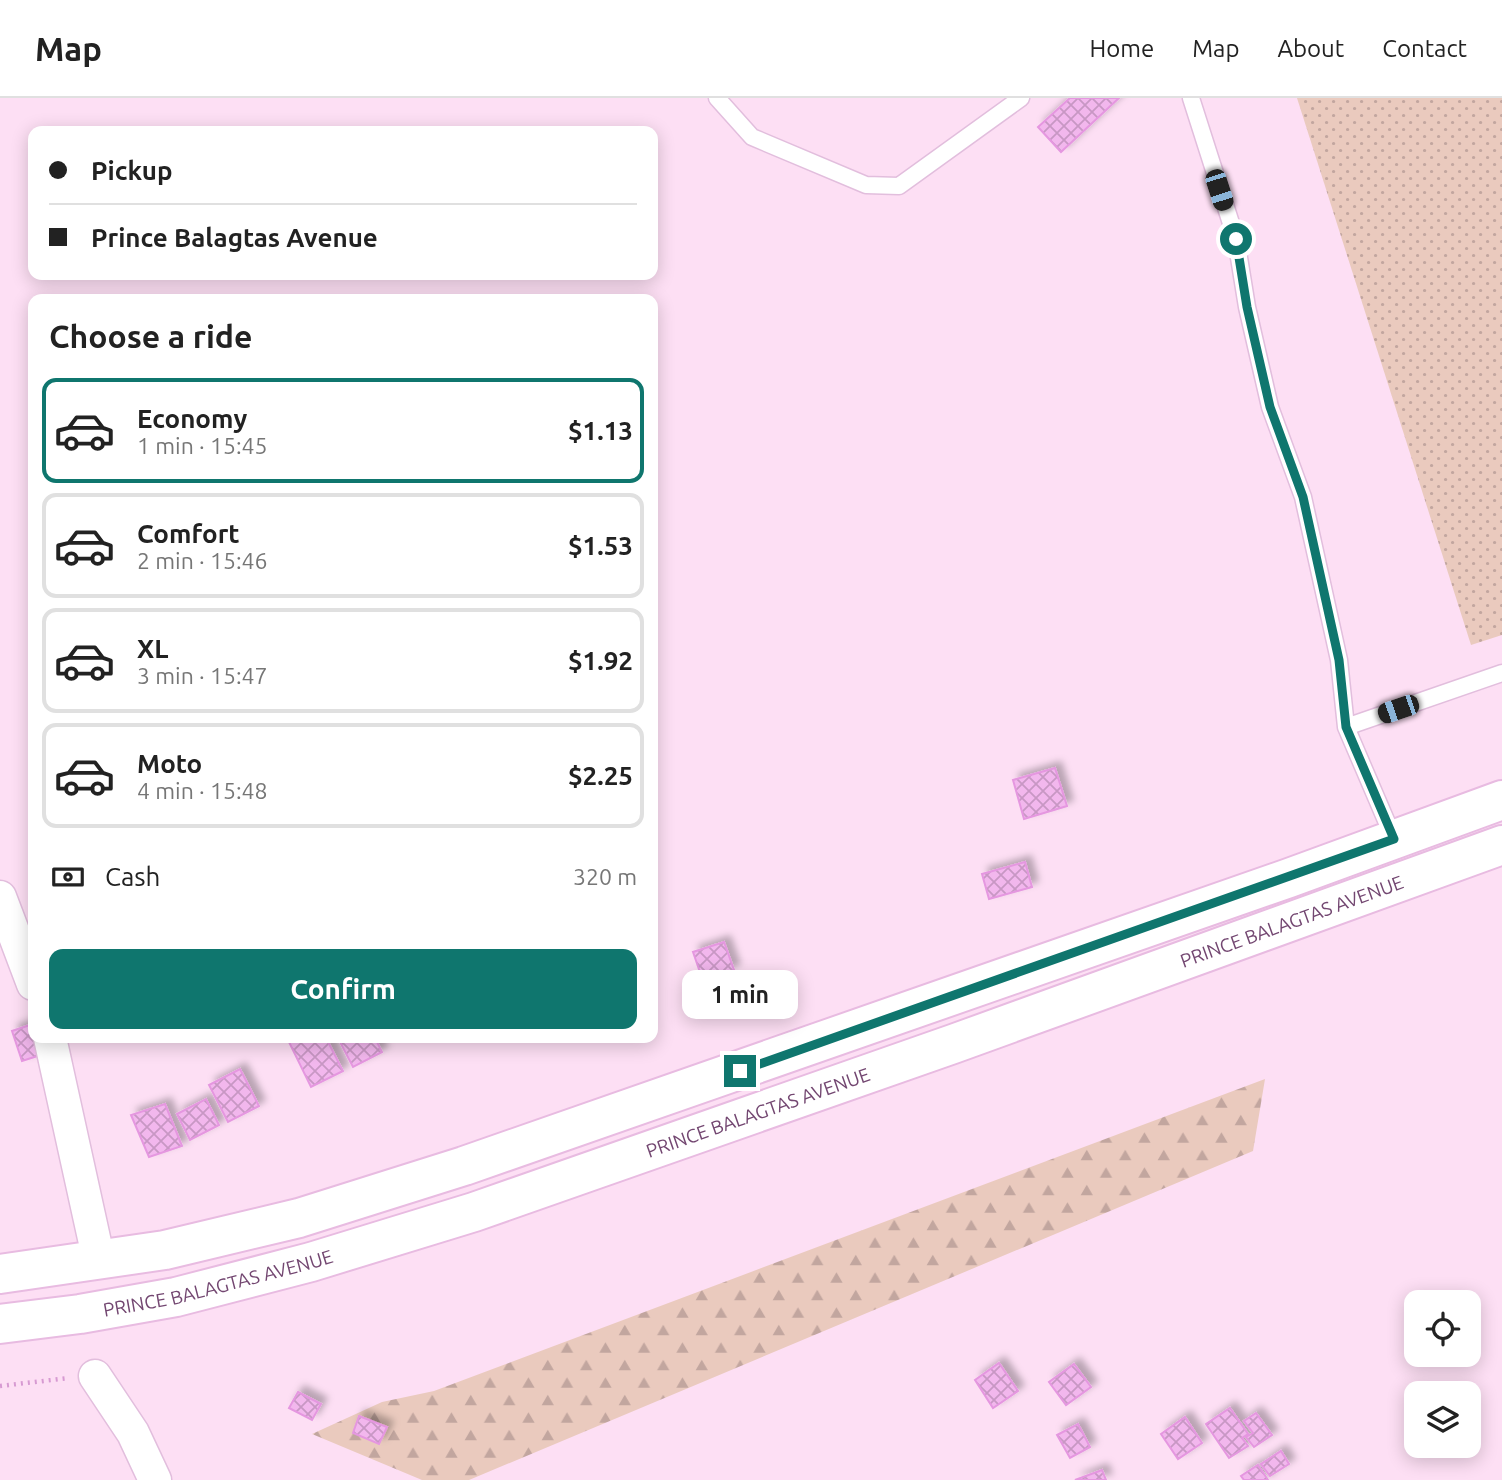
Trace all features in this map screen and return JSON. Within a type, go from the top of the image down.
[{"type":"main road","points":[[0,1273],[164,1250],[299,1218],[633,1109],[1502,800]]},
{"type":"main road","name":"PRINCE BALAGTAS AVENUE","points":[[0,1324],[80,1314],[176,1297],[311,1262],[474,1212],[979,1035],[1502,845]]},
{"type":"street","points":[[0,897],[28,971]]},
{"type":"street","points":[[51,1043],[99,1261]]},
{"type":"street","points":[[95,1376],[133,1433],[155,1480]]},
{"type":"lane","points":[[717,98],[752,137],[866,185],[900,186],[1021,98]]},
{"type":"lane","points":[[1191,98],[1236,239],[1247,307],[1270,407],[1303,497],[1339,660],[1346,727],[1394,839]]},
{"type":"lane","points":[[1346,727],[1502,673]]},
{"type":"path","points":[[0,1386],[95,1376]]},
{"type":"green space","points":[[1297,98],[1502,98],[1502,635],[1471,645]]},
{"type":"green space","points":[[1265,1079],[1253,1151],[469,1480],[422,1480],[312,1434],[382,1402],[434,1391]]},
{"type":"building","points":[[1070,98],[1119,98],[1061,152],[1038,127]]},
{"type":"building","points":[[1055,768],[1067,806],[1024,819],[1013,780]]},
{"type":"building","points":[[1025,862],[1032,887],[989,899],[982,874]]},
{"type":"building","points":[[724,942],[734,970],[703,981],[693,952]]},
{"type":"building","points":[[28,1026],[28,1043],[47,1043],[50,1052],[22,1061],[12,1031]]},
{"type":"building","points":[[289,1043],[329,1043],[343,1071],[311,1087]]},
{"type":"building","points":[[341,1043],[378,1043],[382,1052],[353,1067]]},
{"type":"building","points":[[240,1069],[259,1106],[228,1122],[209,1085]]},
{"type":"building","points":[[206,1099],[219,1125],[190,1140],[177,1114]]},
{"type":"building","points":[[165,1104],[182,1146],[149,1157],[131,1115]]},
{"type":"building","points":[[999,1363],[1018,1391],[993,1408],[975,1380]]},
{"type":"building","points":[[1074,1364],[1091,1387],[1066,1405],[1049,1382]]},
{"type":"building","points":[[298,1392],[321,1404],[312,1420],[289,1408]]},
{"type":"building","points":[[1230,1408],[1248,1434],[1242,1438],[1248,1446],[1229,1458],[1206,1424]]},
{"type":"building","points":[[1256,1413],[1272,1435],[1254,1447],[1246,1437],[1253,1433],[1244,1421]]},
{"type":"building","points":[[359,1416],[387,1427],[379,1444],[353,1433]]},
{"type":"building","points":[[1185,1417],[1202,1443],[1178,1459],[1161,1434]]},
{"type":"building","points":[[1078,1424],[1090,1447],[1070,1458],[1057,1435]]},
{"type":"building","points":[[1281,1451],[1289,1464],[1270,1476],[1261,1464]]},
{"type":"building","points":[[1258,1465],[1268,1480],[1244,1480],[1241,1476]]},
{"type":"building","points":[[1102,1470],[1106,1480],[1075,1480]]},
{"type":"route","points":[[740,1071],[1394,839],[1346,727],[1339,660],[1329,612],[1316,565],[1303,497],[1270,407],[1247,307],[1236,239]]}]
